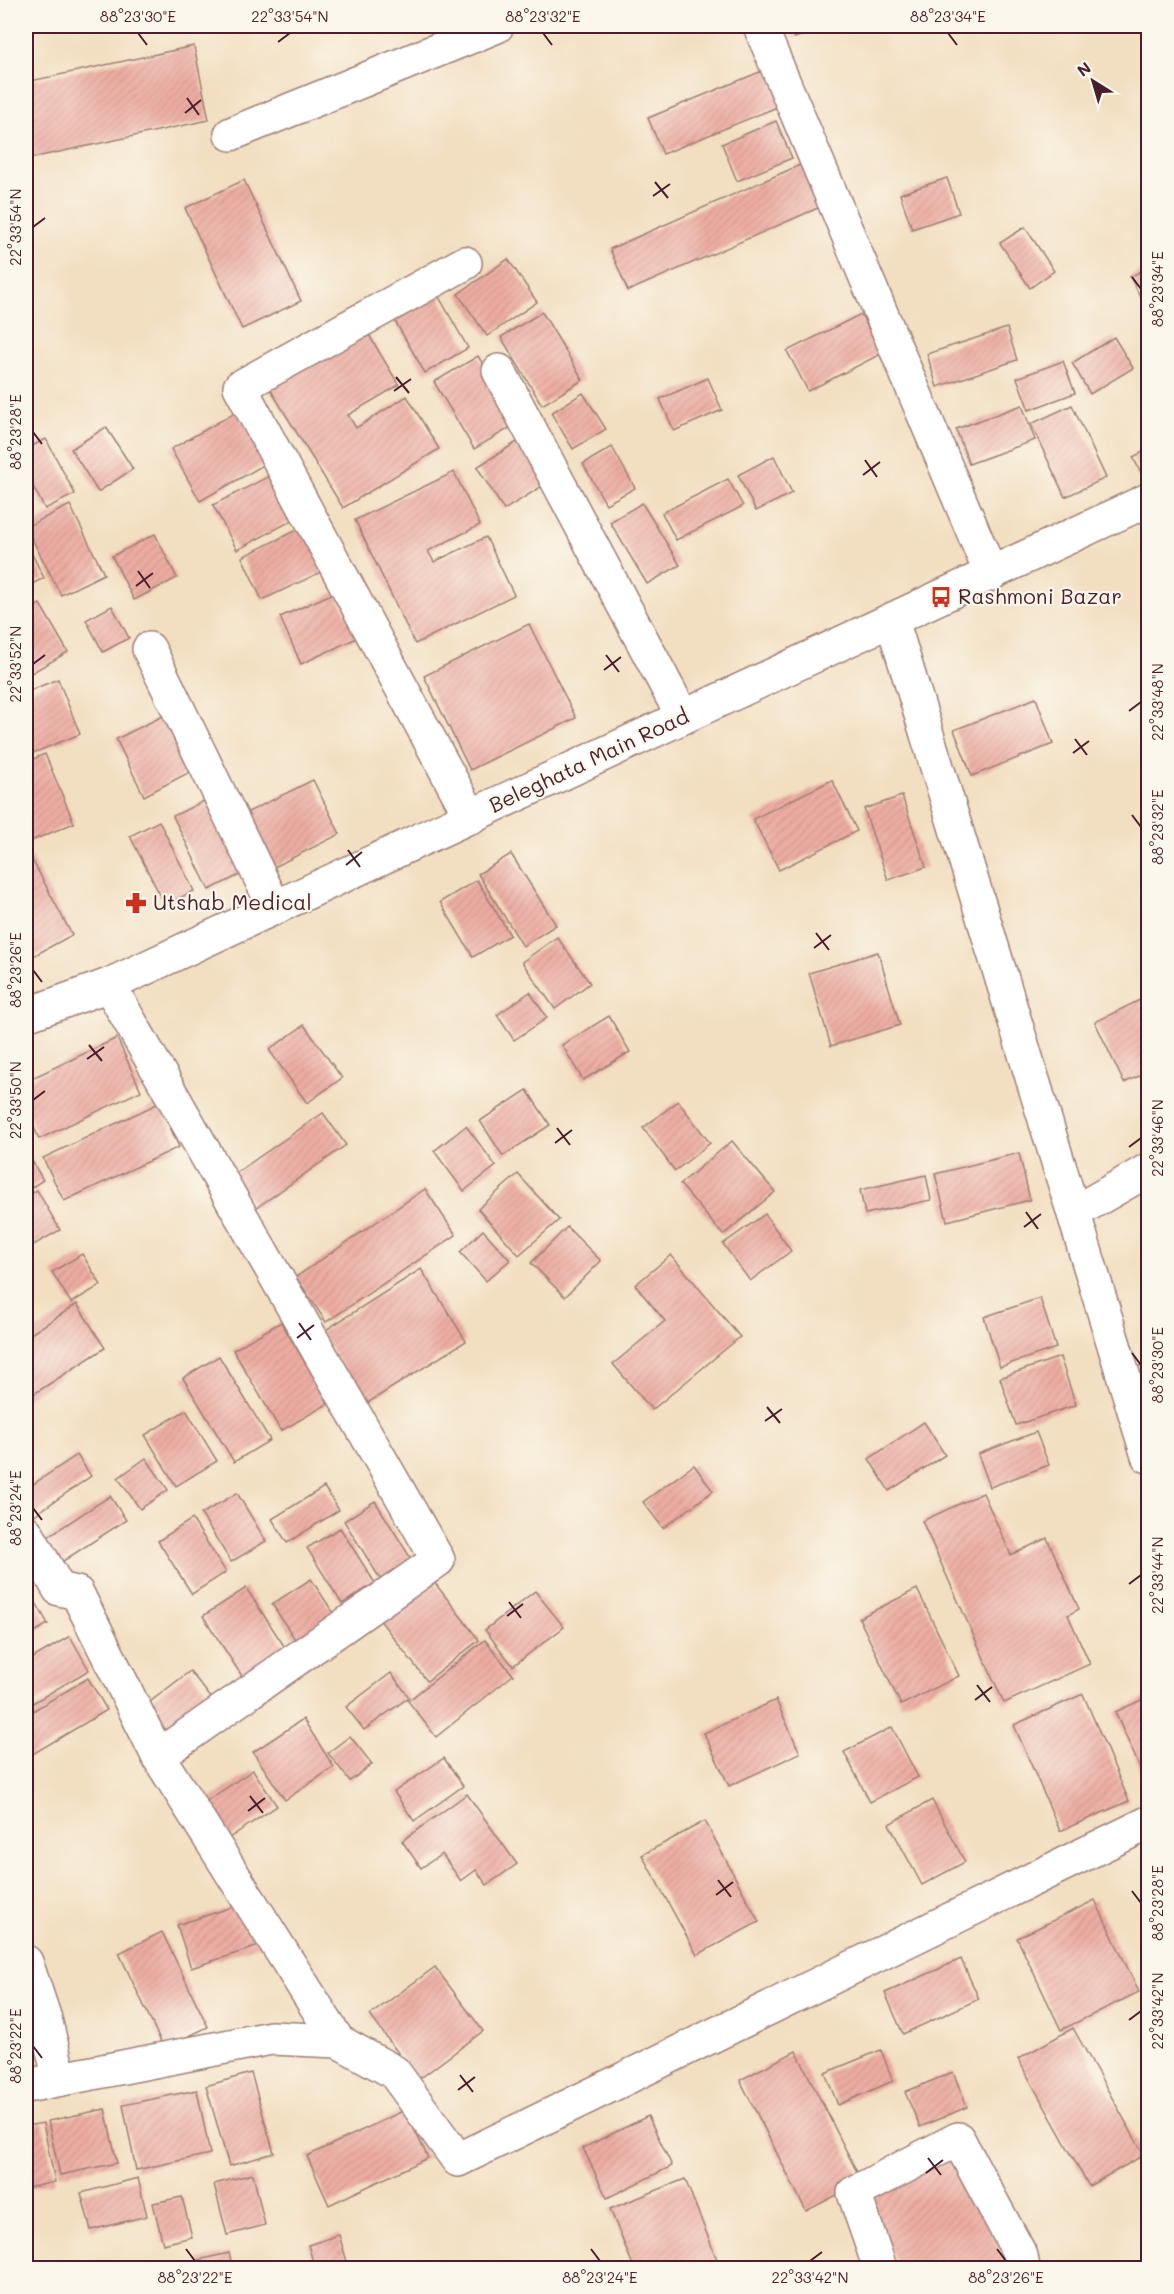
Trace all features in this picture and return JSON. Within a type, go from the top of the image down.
[{"type":"street","points":[[231,134],[497,26]]},
{"type":"street","points":[[760,26],[991,574]]},
{"type":"street","points":[[465,263],[240,387],[471,817]]},
{"type":"street","points":[[498,371],[683,717]]},
{"type":"street","name":"Beleghata Main Road","points":[[26,1015],[109,985],[1149,500]]},
{"type":"street","points":[[892,620],[1149,1456]]},
{"type":"street","points":[[149,649],[275,908]]},
{"type":"street","points":[[109,985],[438,1560],[158,1756]]},
{"type":"street","points":[[1075,1212],[1149,1170]]},
{"type":"street","points":[[26,1532],[59,1589],[77,1593],[158,1756],[338,2041]]},
{"type":"street","points":[[26,2086],[271,2038],[338,2041],[394,2072],[458,2160],[1149,1823]]},
{"type":"street","points":[[26,1962],[45,2019],[60,2079]]},
{"type":"street","points":[[880,2268],[854,2193],[958,2139],[1021,2256],[1023,2268]]},
{"type":"building","points":[[790,26],[829,26],[794,38]]},
{"type":"building","points":[[194,46],[209,120],[26,159],[26,82]]},
{"type":"building","points":[[767,69],[782,105],[663,154],[648,118]]},
{"type":"building","points":[[776,121],[792,158],[737,181],[722,144]]},
{"type":"building","points":[[809,161],[827,204],[628,291],[610,249]]},
{"type":"building","points":[[947,178],[959,213],[912,229],[900,194]]},
{"type":"building","points":[[244,180],[301,301],[242,329],[185,208]]},
{"type":"building","points":[[1025,227],[1054,271],[1030,288],[1000,243]]},
{"type":"building","points":[[508,259],[537,302],[487,336],[458,294]]},
{"type":"building","points":[[1148,267],[1148,311],[1130,277]]},
{"type":"building","points":[[435,290],[468,348],[425,373],[392,316]]},
{"type":"building","points":[[542,312],[583,380],[542,405],[501,337]]},
{"type":"building","points":[[861,314],[881,354],[808,391],[787,351]]},
{"type":"building","points":[[1007,328],[1017,360],[937,387],[927,354]]},
{"type":"building","points":[[366,330],[399,385],[348,415],[356,428],[407,396],[439,449],[343,508],[270,389]]},
{"type":"building","points":[[1114,337],[1133,368],[1090,394],[1072,363]]},
{"type":"building","points":[[478,356],[518,423],[474,449],[434,382]]},
{"type":"building","points":[[1063,361],[1075,393],[1029,410],[1017,378]]},
{"type":"building","points":[[708,378],[722,410],[674,431],[660,399]]},
{"type":"building","points":[[583,393],[606,429],[573,449],[551,413]]},
{"type":"building","points":[[1022,405],[1035,440],[969,464],[956,429]]},
{"type":"building","points":[[1072,405],[1106,478],[1065,497],[1031,424]]},
{"type":"building","points":[[238,411],[267,463],[200,501],[171,449]]},
{"type":"building","points":[[106,427],[133,469],[98,492],[71,449]]},
{"type":"building","points":[[525,437],[552,480],[504,510],[477,467]]},
{"type":"building","points":[[46,439],[75,494],[45,509],[26,473],[26,449]]},
{"type":"building","points":[[612,447],[635,488],[606,504],[583,464]]},
{"type":"building","points":[[1148,449],[1148,474],[1143,477],[1133,457]]},
{"type":"building","points":[[774,456],[792,493],[756,511],[738,475]]},
{"type":"building","points":[[281,470],[304,514],[237,550],[213,505]]},
{"type":"building","points":[[454,472],[480,525],[428,551],[434,562],[486,537],[514,595],[415,644],[355,520]]},
{"type":"building","points":[[728,479],[743,506],[676,540],[662,513]]},
{"type":"building","points":[[642,503],[680,565],[647,584],[610,522]]},
{"type":"building","points":[[70,505],[104,574],[61,595],[26,527]]},
{"type":"building","points":[[311,523],[332,567],[262,600],[242,557]]},
{"type":"building","points":[[155,534],[177,578],[134,600],[112,556]]},
{"type":"building","points":[[26,542],[44,578],[26,587]]},
{"type":"building","points":[[336,592],[357,638],[301,664],[280,617]]},
{"type":"building","points":[[40,604],[68,652],[26,676],[26,612]]},
{"type":"building","points":[[112,606],[129,638],[103,652],[86,620]]},
{"type":"building","points":[[529,624],[576,718],[470,770],[424,676]]},
{"type":"building","points":[[58,679],[80,734],[26,756],[26,692]]},
{"type":"building","points":[[1036,698],[1053,744],[972,776],[954,730]]},
{"type":"building","points":[[163,716],[190,772],[144,796],[116,739]]},
{"type":"building","points":[[45,754],[74,823],[26,843],[26,762]]},
{"type":"building","points":[[313,780],[340,834],[274,867],[246,813]]},
{"type":"building","points":[[832,780],[857,831],[779,870],[753,819]]},
{"type":"building","points":[[902,796],[926,867],[888,880],[864,809]]},
{"type":"building","points":[[212,797],[248,871],[209,890],[173,816]]},
{"type":"building","points":[[159,821],[194,891],[165,905],[130,836]]},
{"type":"building","points":[[28,852],[72,935],[26,960],[26,854]]},
{"type":"building","points":[[511,854],[556,925],[523,946],[478,874]]},
{"type":"building","points":[[477,880],[510,935],[473,957],[440,902]]},
{"type":"building","points":[[557,937],[590,983],[555,1009],[522,962]]},
{"type":"building","points":[[878,952],[900,1025],[831,1046],[809,973]]},
{"type":"building","points":[[530,992],[547,1018],[514,1040],[497,1015]]},
{"type":"building","points":[[1148,996],[1148,1072],[1124,1083],[1095,1022]]},
{"type":"building","points":[[609,1016],[630,1052],[583,1080],[562,1045]]},
{"type":"building","points":[[304,1025],[342,1078],[307,1103],[269,1050]]},
{"type":"building","points":[[117,1038],[141,1091],[39,1139],[26,1108],[26,1081]]},
{"type":"building","points":[[527,1090],[550,1125],[503,1156],[480,1121]]},
{"type":"building","points":[[678,1101],[710,1143],[675,1171],[643,1128]]},
{"type":"building","points":[[159,1103],[179,1147],[64,1201],[43,1158]]},
{"type":"building","points":[[323,1113],[346,1145],[256,1208],[233,1175]]},
{"type":"building","points":[[466,1126],[496,1166],[464,1191],[434,1151]]},
{"type":"building","points":[[732,1141],[775,1192],[723,1235],[680,1184]]},
{"type":"building","points":[[26,1151],[43,1180],[26,1191]]},
{"type":"building","points":[[1019,1153],[1030,1200],[947,1221],[935,1174]]},
{"type":"building","points":[[518,1174],[559,1220],[519,1255],[478,1209]]},
{"type":"building","points":[[926,1175],[931,1200],[865,1214],[860,1190]]},
{"type":"building","points":[[425,1189],[456,1235],[326,1322],[296,1277]]},
{"type":"building","points":[[37,1190],[60,1230],[30,1247],[26,1240],[26,1197]]},
{"type":"building","points":[[765,1214],[791,1251],[750,1281],[723,1244]]},
{"type":"building","points":[[567,1227],[601,1261],[565,1297],[531,1263]]},
{"type":"building","points":[[483,1230],[510,1260],[486,1281],[460,1252]]},
{"type":"building","points":[[82,1254],[101,1285],[71,1303],[52,1272]]},
{"type":"building","points":[[671,1255],[740,1337],[652,1410],[613,1364],[665,1321],[635,1285]]},
{"type":"building","points":[[421,1269],[466,1341],[366,1404],[321,1333]]},
{"type":"building","points":[[1040,1298],[1056,1348],[1000,1367],[984,1317]]},
{"type":"building","points":[[77,1304],[105,1348],[26,1399],[26,1337]]},
{"type":"building","points":[[281,1322],[329,1403],[281,1431],[233,1350]]},
{"type":"building","points":[[219,1356],[270,1440],[234,1462],[183,1378]]},
{"type":"building","points":[[1060,1357],[1076,1405],[1016,1425],[1000,1378]]},
{"type":"building","points":[[1148,1363],[1148,1397],[1137,1367]]},
{"type":"building","points":[[186,1410],[217,1461],[176,1486],[145,1435]]},
{"type":"building","points":[[924,1422],[945,1455],[889,1491],[869,1459]]},
{"type":"building","points":[[1036,1432],[1049,1465],[990,1487],[978,1454]]},
{"type":"building","points":[[77,1455],[91,1476],[27,1520],[26,1489]]},
{"type":"building","points":[[146,1458],[168,1490],[140,1509],[118,1478]]},
{"type":"building","points":[[694,1465],[713,1491],[663,1528],[643,1502]]},
{"type":"building","points":[[324,1487],[339,1510],[287,1543],[272,1519]]},
{"type":"building","points":[[237,1493],[266,1541],[231,1562],[201,1514]]},
{"type":"building","points":[[983,1493],[1011,1555],[1047,1538],[1079,1609],[1068,1615],[1090,1664],[1004,1703],[922,1521]]},
{"type":"building","points":[[110,1496],[126,1520],[57,1565],[41,1541]]},
{"type":"building","points":[[375,1501],[415,1565],[384,1585],[344,1521]]},
{"type":"building","points":[[192,1519],[226,1572],[192,1594],[158,1541]]},
{"type":"building","points":[[340,1528],[375,1583],[342,1604],[307,1548]]},
{"type":"building","points":[[431,1578],[479,1640],[427,1681],[379,1619]]},
{"type":"building","points":[[311,1579],[339,1621],[300,1647],[272,1604]]},
{"type":"building","points":[[26,1585],[48,1624],[26,1637]]},
{"type":"building","points":[[246,1588],[292,1658],[249,1687],[203,1616]]},
{"type":"building","points":[[917,1589],[959,1676],[901,1705],[859,1618]]},
{"type":"building","points":[[535,1591],[564,1627],[513,1666],[485,1630]]},
{"type":"building","points":[[70,1636],[89,1670],[26,1707],[26,1662]]},
{"type":"building","points":[[485,1640],[513,1675],[436,1737],[408,1701]]},
{"type":"building","points":[[190,1671],[220,1709],[176,1743],[146,1705]]},
{"type":"building","points":[[391,1673],[409,1697],[364,1730],[346,1707]]},
{"type":"building","points":[[88,1678],[107,1710],[26,1758],[26,1715]]},
{"type":"building","points":[[1083,1694],[1129,1801],[1060,1831],[1014,1725]]},
{"type":"building","points":[[1148,1697],[1148,1786],[1115,1712]]},
{"type":"building","points":[[776,1700],[800,1753],[729,1786],[704,1733]]},
{"type":"building","points":[[303,1719],[334,1767],[285,1800],[253,1752]]},
{"type":"building","points":[[892,1727],[918,1777],[870,1802],[844,1752]]},
{"type":"building","points":[[350,1736],[372,1764],[350,1781],[328,1753]]},
{"type":"building","points":[[444,1758],[463,1786],[414,1821],[394,1792]]},
{"type":"building","points":[[253,1770],[277,1806],[229,1838],[205,1802]]},
{"type":"building","points":[[467,1794],[517,1864],[487,1885],[476,1870],[461,1881],[442,1854],[421,1868],[402,1841]]},
{"type":"building","points":[[932,1800],[965,1862],[922,1885],[889,1824]]},
{"type":"building","points":[[705,1821],[759,1922],[697,1955],[642,1855]]},
{"type":"building","points":[[254,1900],[268,1943],[191,1968],[177,1925]]},
{"type":"building","points":[[1095,1900],[1139,1992],[1061,2030],[1017,1938]]},
{"type":"building","points":[[162,1932],[208,2027],[164,2048],[119,1953]]},
{"type":"building","points":[[961,1959],[979,1999],[903,2034],[885,1993]]},
{"type":"building","points":[[435,1967],[483,2031],[418,2080],[370,2015]]},
{"type":"building","points":[[1073,2028],[1144,2155],[1089,2186],[1018,2059]]},
{"type":"building","points":[[881,2050],[893,2081],[838,2105],[825,2073]]},
{"type":"building","points":[[796,2051],[862,2182],[806,2211],[740,2080]]},
{"type":"building","points":[[953,2072],[967,2107],[920,2127],[905,2092]]},
{"type":"building","points":[[251,2073],[274,2153],[229,2166],[206,2086]]},
{"type":"building","points":[[197,2090],[210,2154],[136,2170],[123,2105]]},
{"type":"building","points":[[105,2109],[117,2163],[60,2175],[48,2121]]},
{"type":"building","points":[[405,2110],[428,2158],[329,2205],[307,2156]]},
{"type":"building","points":[[648,2116],[672,2166],[607,2198],[583,2148]]},
{"type":"building","points":[[43,2123],[55,2182],[27,2188],[26,2126]]},
{"type":"building","points":[[955,2157],[1008,2268],[899,2268],[866,2200]]},
{"type":"building","points":[[253,2174],[265,2225],[227,2235],[214,2184]]},
{"type":"building","points":[[138,2178],[147,2216],[91,2230],[81,2193]]},
{"type":"building","points":[[685,2179],[720,2267],[634,2268],[610,2209]]},
{"type":"building","points":[[182,2197],[192,2237],[163,2244],[153,2203]]},
{"type":"building","points":[[339,2235],[349,2268],[315,2268],[308,2245]]},
{"type":"building","points":[[229,2253],[233,2268],[200,2268],[198,2260]]},
{"type":"place","name":"Rashmoni Bazar","points":[[941,597]]},
{"type":"place","name":"Utshab Medical","points":[[136,903]]}]
